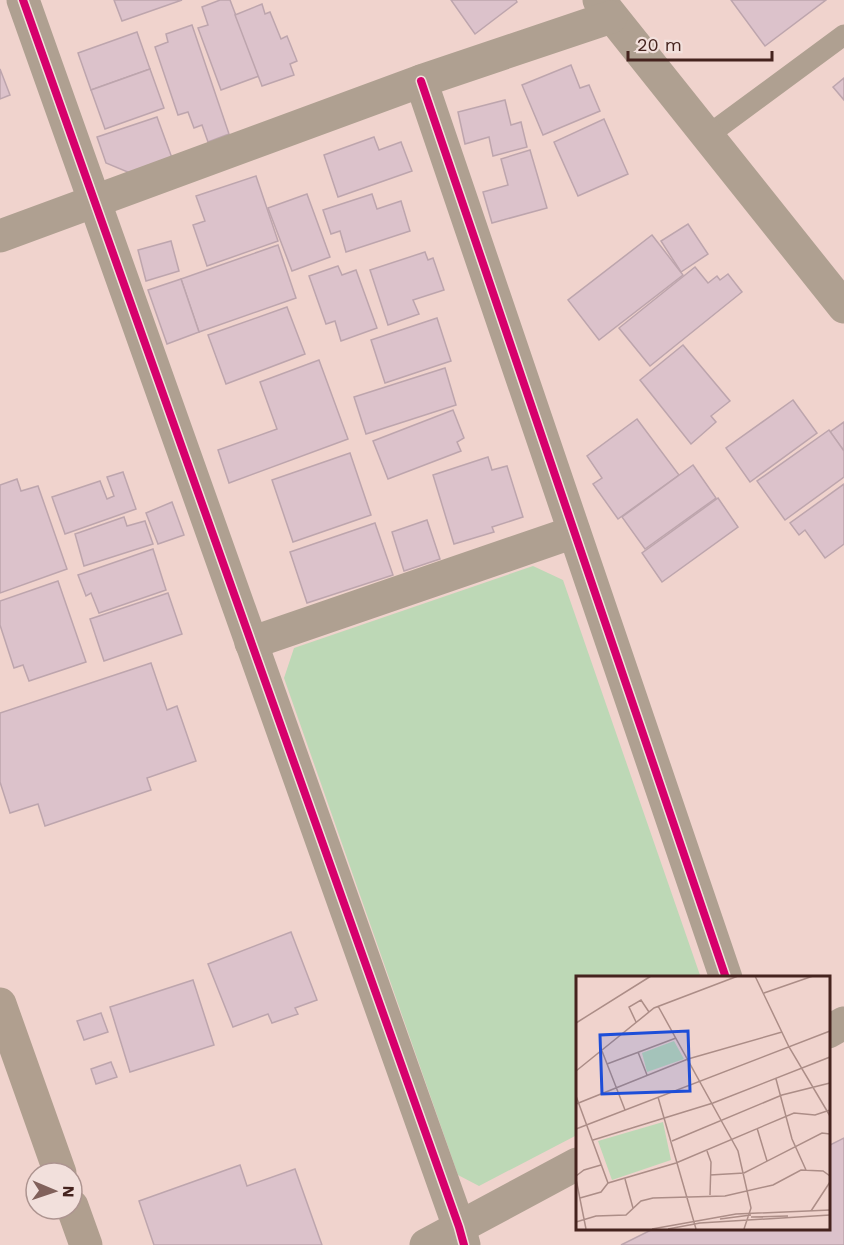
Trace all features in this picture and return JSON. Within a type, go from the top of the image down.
[{"type":"street","points":[[23,0],[461,1236]]},
{"type":"street","points":[[0,236],[421,81],[605,8],[844,307]]},
{"type":"street","points":[[421,81],[725,976]]},
{"type":"street","points":[[252,643],[574,532]]},
{"type":"street","points":[[0,1004],[56,1161]]},
{"type":"street","points":[[829,1031],[844,1023]]},
{"type":"street","points":[[426,1245],[461,1236],[576,1165]]},
{"type":"street","points":[[77,1221],[86,1245]]},
{"type":"lane","points":[[707,136],[844,35]]},
{"type":"green space","points":[[533,566],[563,580],[700,976],[576,976],[576,1136],[479,1186],[458,1175],[284,678],[294,648]]},
{"type":"building","points":[[114,0],[182,0],[122,21]]},
{"type":"building","points":[[220,0],[230,0],[259,76],[221,90],[198,28],[208,25],[202,7]]},
{"type":"building","points":[[451,0],[516,0],[517,2],[475,34]]},
{"type":"building","points":[[731,0],[826,0],[765,46]]},
{"type":"building","points":[[262,4],[265,14],[270,12],[281,39],[287,36],[297,61],[290,64],[294,75],[262,86],[235,15]]},
{"type":"building","points":[[192,25],[229,134],[208,142],[202,125],[194,128],[188,112],[178,115],[155,47],[168,42],[166,34]]},
{"type":"building","points":[[137,32],[150,69],[91,90],[78,53]]},
{"type":"building","points":[[571,65],[580,88],[589,85],[600,111],[543,135],[522,85]]},
{"type":"building","points":[[0,69],[10,95],[0,99]]},
{"type":"building","points":[[150,69],[164,108],[105,129],[91,90]]},
{"type":"building","points":[[844,78],[844,100],[833,87]]},
{"type":"building","points":[[505,100],[511,125],[521,122],[527,147],[493,156],[489,137],[465,144],[458,112]]},
{"type":"building","points":[[157,117],[172,158],[130,173],[106,163],[97,137]]},
{"type":"building","points":[[604,119],[628,174],[578,196],[554,142]]},
{"type":"building","points":[[374,137],[379,150],[401,142],[412,171],[338,197],[324,155]]},
{"type":"building","points":[[530,150],[547,208],[492,223],[483,192],[508,185],[501,159]]},
{"type":"building","points":[[256,176],[278,241],[207,266],[193,225],[205,221],[196,196]]},
{"type":"building","points":[[307,194],[330,257],[292,271],[268,208]]},
{"type":"building","points":[[372,194],[377,209],[401,201],[410,231],[346,252],[340,231],[331,234],[323,210]]},
{"type":"building","points":[[688,224],[708,254],[681,272],[661,241]]},
{"type":"building","points":[[652,235],[683,275],[599,340],[568,300]]},
{"type":"building","points":[[171,241],[179,271],[146,281],[138,250]]},
{"type":"building","points":[[278,245],[296,298],[199,332],[181,279]]},
{"type":"building","points":[[425,252],[428,260],[433,258],[444,290],[413,300],[419,314],[388,325],[370,270]]},
{"type":"building","points":[[338,266],[342,275],[356,270],[377,328],[341,341],[335,321],[326,324],[309,276]]},
{"type":"building","points":[[695,267],[708,283],[717,276],[720,280],[728,274],[742,292],[650,366],[619,328]]},
{"type":"building","points":[[181,279],[199,332],[167,344],[148,290]]},
{"type":"building","points":[[287,307],[305,354],[226,384],[208,335]]},
{"type":"building","points":[[437,318],[451,361],[385,383],[371,340]]},
{"type":"building","points":[[683,345],[730,401],[711,416],[716,422],[691,444],[640,380]]},
{"type":"building","points":[[319,360],[348,439],[229,483],[218,450],[277,429],[260,382]]},
{"type":"building","points":[[445,368],[456,405],[366,434],[354,397]]},
{"type":"building","points":[[793,400],[817,433],[750,482],[726,448]]},
{"type":"building","points":[[453,410],[464,438],[457,442],[461,451],[388,479],[373,441]]},
{"type":"building","points":[[637,419],[679,475],[618,519],[593,484],[602,478],[587,456]]},
{"type":"building","points":[[844,422],[844,451],[830,432]]},
{"type":"building","points":[[829,430],[844,451],[844,477],[785,520],[757,481]]},
{"type":"building","points":[[350,453],[371,515],[293,542],[272,480]]},
{"type":"building","points":[[488,457],[492,470],[507,466],[523,517],[492,527],[494,532],[454,544],[433,475]]},
{"type":"building","points":[[693,465],[716,498],[645,549],[622,517]]},
{"type":"building","points":[[123,472],[136,509],[65,534],[52,497],[100,481],[107,499],[114,496],[107,477]]},
{"type":"building","points":[[17,479],[21,491],[38,486],[67,569],[0,593],[0,485]]},
{"type":"building","points":[[844,484],[844,544],[825,558],[805,530],[799,535],[790,523]]},
{"type":"building","points":[[718,498],[738,527],[662,582],[642,553]]},
{"type":"building","points":[[172,502],[184,535],[158,544],[146,513]]},
{"type":"building","points":[[124,517],[127,526],[145,521],[153,544],[84,566],[75,534]]},
{"type":"building","points":[[427,520],[440,559],[404,571],[392,532]]},
{"type":"building","points":[[375,523],[393,575],[307,603],[290,552]]},
{"type":"building","points":[[153,549],[166,590],[99,613],[91,593],[86,596],[78,575]]},
{"type":"building","points":[[58,581],[86,662],[29,681],[23,665],[14,668],[0,625],[0,601]]},
{"type":"building","points":[[168,593],[182,634],[104,661],[90,619]]},
{"type":"building","points":[[151,663],[167,710],[177,706],[196,761],[147,778],[151,790],[45,826],[38,804],[10,813],[0,782],[0,713]]},
{"type":"building","points":[[291,932],[317,1000],[295,1008],[298,1014],[272,1023],[268,1014],[233,1027],[208,964]]},
{"type":"building","points":[[193,980],[214,1045],[130,1072],[110,1007]]},
{"type":"building","points":[[101,1013],[108,1032],[84,1040],[77,1021]]},
{"type":"building","points":[[111,1062],[117,1077],[96,1084],[91,1069]]},
{"type":"building","points":[[844,1138],[844,1245],[621,1245],[651,1230],[829,1230],[829,1146]]},
{"type":"building","points":[[240,1165],[247,1186],[295,1169],[322,1245],[154,1245],[139,1201]]},
{"type":"cycle path","points":[[23,0],[464,1245]]},
{"type":"cycle path","points":[[421,81],[725,976]]}]
